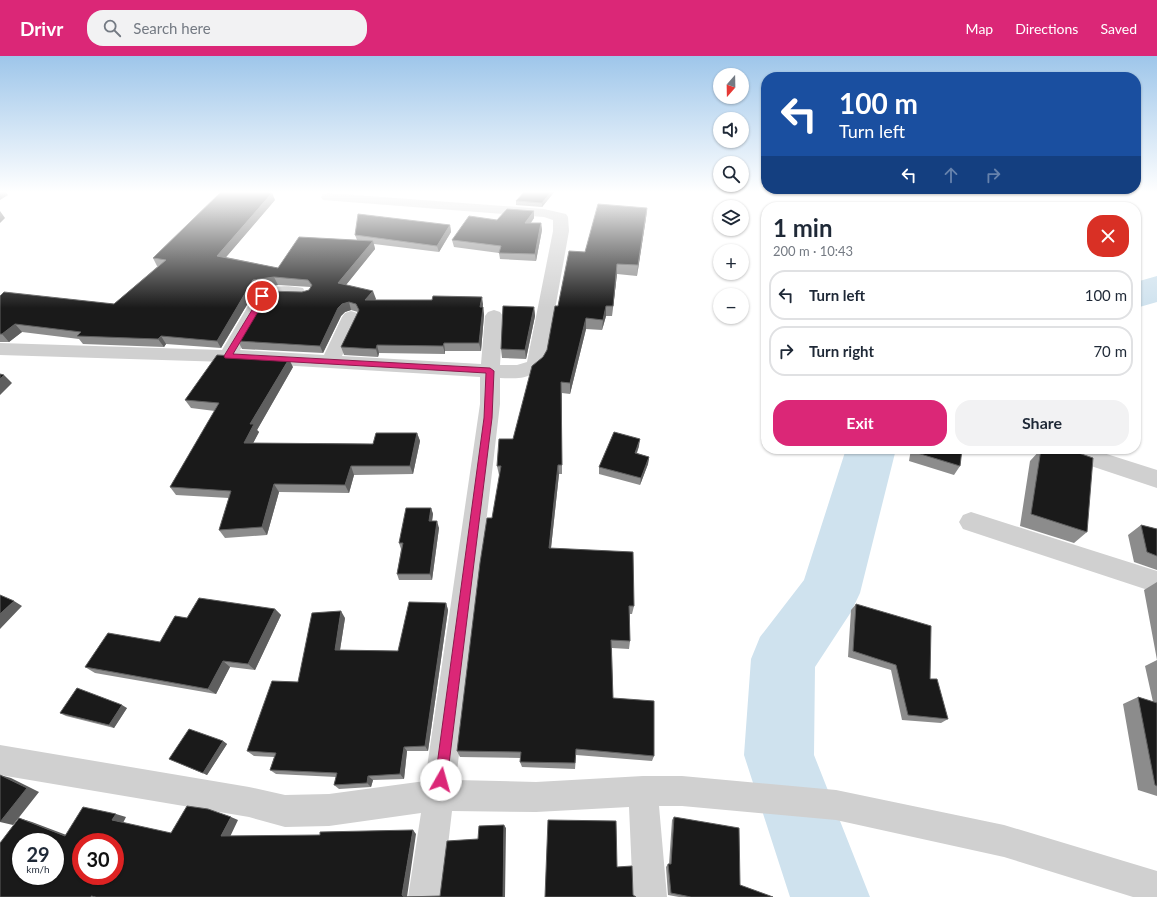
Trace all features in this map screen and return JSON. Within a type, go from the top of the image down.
[{"type":"street","points":[[0,349],[227,356],[519,372],[534,366],[537,360],[561,230]]},
{"type":"street","points":[[227,356],[264,292],[305,292]]},
{"type":"street","points":[[425,897],[489,412],[494,316]]},
{"type":"street","points":[[330,362],[351,317]]},
{"type":"street","points":[[1081,454],[1157,479]]},
{"type":"street","points":[[971,522],[1157,582]]},
{"type":"street","points":[[0,760],[249,802],[285,811],[329,810],[439,795],[536,797],[643,791],[682,791],[836,805],[940,826],[1004,841],[1157,888]]},
{"type":"street","points":[[643,791],[650,897]]},
{"type":"building","points":[[182,230],[239,230],[217,256],[278,268],[299,237],[373,241],[338,283],[373,291],[365,300],[432,300],[433,296],[482,297],[480,307],[483,307],[479,343],[444,343],[443,346],[377,345],[376,349],[341,347],[359,310],[356,304],[349,302],[342,304],[338,308],[320,346],[238,341],[267,291],[302,292],[309,290],[312,285],[308,280],[274,277],[253,280],[217,341],[161,336],[158,339],[77,336],[81,332],[15,324],[0,334],[0,296],[4,292],[114,304],[166,260],[153,258]]},
{"type":"building","points":[[356,230],[447,230],[437,246],[355,235]]},
{"type":"building","points":[[459,230],[540,230],[535,254],[499,253],[501,246],[452,240]]},
{"type":"building","points":[[591,230],[643,230],[638,265],[617,264],[613,306],[606,306],[603,320],[586,318],[570,383],[561,382],[562,465],[558,465],[549,548],[633,552],[634,606],[629,606],[630,641],[611,640],[613,698],[654,701],[654,756],[576,749],[575,763],[520,762],[521,752],[457,751],[480,563],[487,518],[492,518],[501,466],[497,466],[499,439],[513,439],[532,366],[543,357],[547,350],[555,306],[558,306],[569,251],[585,252]]},
{"type":"building","points":[[503,306],[534,307],[525,350],[501,349]]},
{"type":"building","points":[[217,355],[289,359],[250,424],[254,424],[244,443],[373,444],[376,433],[417,433],[410,466],[351,466],[345,485],[274,484],[262,527],[219,530],[231,491],[170,487],[219,403],[185,400]]},
{"type":"building","points":[[614,432],[640,439],[635,453],[649,457],[641,478],[599,467]]},
{"type":"building","points":[[921,454],[961,454],[960,466]]},
{"type":"building","points":[[1040,454],[1081,454],[1093,458],[1087,532],[1031,514]]},
{"type":"building","points":[[406,508],[431,508],[429,521],[437,521],[430,574],[397,574],[403,543],[399,543]]},
{"type":"building","points":[[1141,525],[1157,529],[1157,556],[1147,552]]},
{"type":"building","points":[[0,595],[14,601],[0,614]]},
{"type":"building","points":[[199,598],[275,609],[248,664],[223,661],[208,689],[85,667],[108,633],[160,642],[175,616],[187,618]]},
{"type":"building","points":[[409,602],[446,603],[425,746],[404,747],[400,774],[368,776],[367,783],[334,785],[337,773],[270,770],[276,753],[247,751],[272,681],[298,682],[312,613],[341,611],[335,650],[398,651]]},
{"type":"building","points":[[856,604],[931,626],[930,679],[937,679],[948,719],[908,715],[896,665],[853,651]]},
{"type":"building","points":[[77,688],[122,705],[109,725],[60,713]]},
{"type":"building","points":[[1138,697],[1157,703],[1157,786],[1155,785]]},
{"type":"building","points":[[189,729],[223,741],[203,773],[169,759]]},
{"type":"building","points":[[0,775],[27,788],[0,822]]},
{"type":"building","points":[[187,806],[208,809],[231,817],[221,836],[320,835],[320,832],[413,830],[402,895],[404,897],[0,897],[0,843],[19,818],[57,833],[12,833],[12,885],[64,885],[64,836],[83,807],[116,814],[112,820],[171,833]]},
{"type":"building","points":[[674,817],[739,828],[740,885],[773,897],[691,897],[671,893],[668,864],[671,864]]},
{"type":"building","points":[[548,820],[616,821],[617,867],[632,866],[633,895],[636,897],[545,897]]},
{"type":"building","points":[[504,825],[503,897],[404,897],[440,896],[447,841],[478,839],[479,826]]},
{"type":"waterway","points":[[1141,294],[1157,288]]},
{"type":"waterway","points":[[830,897],[779,755],[783,659],[830,593],[870,454]]},
{"type":"route","points":[[262,296],[227,356],[490,371],[490,404],[441,780]]}]
